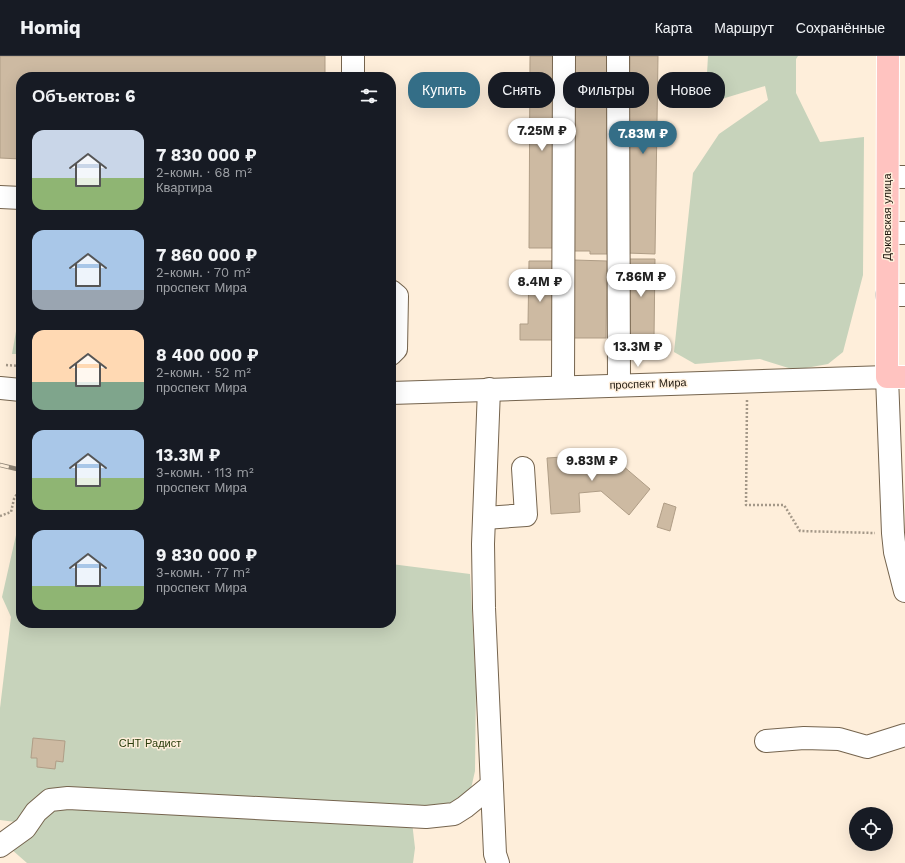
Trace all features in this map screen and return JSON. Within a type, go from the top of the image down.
[{"type":"main road","name":"Доковская улица","points":[[888,56],[896,177],[896,377]]},
{"type":"street","points":[[353,56],[353,72]]},
{"type":"street","points":[[563,387],[564,56]]},
{"type":"street","points":[[618,56],[620,385]]},
{"type":"street","points":[[0,197],[16,198]]},
{"type":"street","points":[[396,296],[396,348]]},
{"type":"street","points":[[896,377],[893,533],[895,552],[905,591]]},
{"type":"street","name":"проспект Мира","points":[[396,393],[896,377]]},
{"type":"street","points":[[0,388],[16,390]]},
{"type":"street","points":[[489,389],[484,518],[484,608],[492,785],[493,860]]},
{"type":"street","points":[[484,518],[526,516],[523,468]]},
{"type":"street","points":[[766,741],[804,738],[839,739],[866,747],[905,736]]},
{"type":"street","points":[[0,846],[24,828],[36,812],[50,800],[68,798],[426,817],[454,814],[492,785]]},
{"type":"path","points":[[6,365],[16,366]]},
{"type":"path","points":[[747,382],[746,505],[784,505],[800,531],[893,533]]},
{"type":"path","points":[[0,516],[11,512],[16,495]]},
{"type":"green space","points":[[708,56],[798,56],[796,59],[796,93],[820,142],[864,137],[863,275],[843,352],[828,364],[795,370],[760,359],[695,364],[674,352],[693,173],[719,134],[768,100],[765,86],[725,98],[725,72],[707,72]]},
{"type":"green space","points":[[16,331],[16,354],[12,354]]},
{"type":"green space","name":"СНТ Радист","points":[[16,535],[16,628],[396,628],[396,565],[470,574],[476,687],[475,771],[470,793],[451,810],[412,822],[415,848],[413,863],[27,863],[11,849],[23,823],[0,820],[0,708],[11,617],[2,597]]},
{"type":"building","points":[[0,56],[325,56],[325,72],[16,72],[16,159],[0,158]]},
{"type":"building","points":[[530,56],[555,56],[555,72],[530,72]]},
{"type":"building","points":[[575,56],[608,56],[608,72],[575,72]]},
{"type":"building","points":[[630,56],[658,56],[655,254],[627,253],[629,108],[649,108],[649,72],[630,72]]},
{"type":"building","points":[[530,108],[555,108],[554,248],[529,248]]},
{"type":"building","points":[[575,108],[608,108],[607,254],[590,254],[590,251],[574,251]]},
{"type":"building","points":[[627,259],[655,259],[654,338],[626,337]]},
{"type":"building","points":[[574,260],[607,261],[606,338],[574,338]]},
{"type":"building","points":[[529,261],[554,261],[554,340],[520,340],[520,324],[528,324]]},
{"type":"building","points":[[609,454],[650,489],[629,515],[601,491],[579,493],[580,512],[551,514],[547,458]]},
{"type":"building","points":[[664,503],[676,507],[670,531],[657,527]]},
{"type":"building","points":[[33,738],[65,741],[63,762],[56,761],[55,769],[37,767],[37,758],[31,758]]},
{"type":"railway","points":[[0,465],[16,469]]}]
